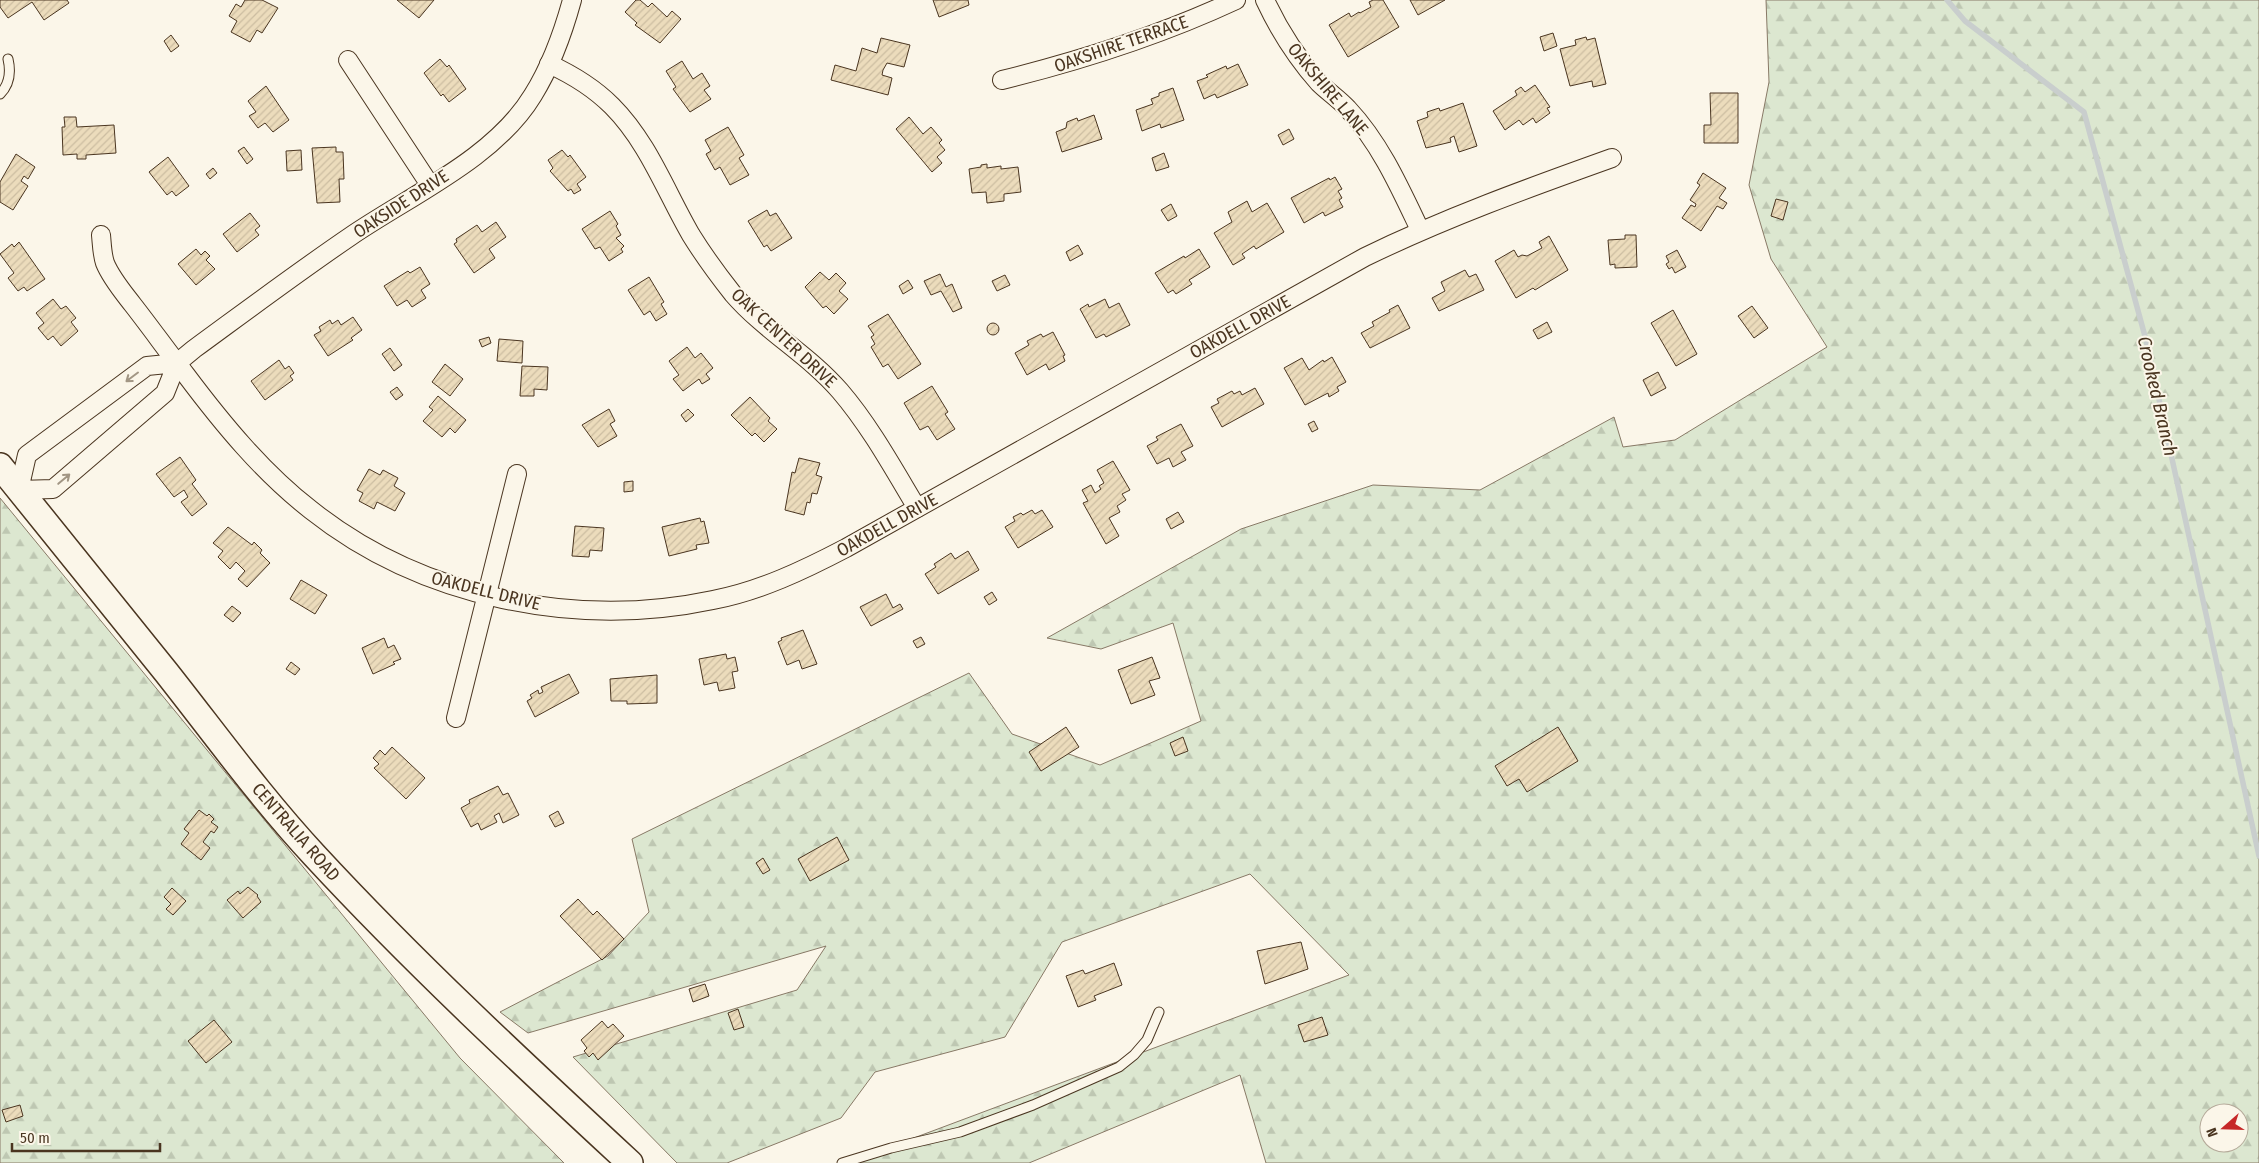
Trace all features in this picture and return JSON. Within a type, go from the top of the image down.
[{"type":"main road","name":"CENTRALIA ROAD","points":[[0,466],[161,666],[226,752],[314,856],[402,946],[538,1078],[630,1163]]},
{"type":"street","name":"OAKSIDE DRIVE","points":[[177,363],[351,236],[466,163],[494,140],[533,96],[550,64],[565,26],[572,0]]},
{"type":"street","name":"OAKSHIRE TERRACE","points":[[1002,80],[1055,67],[1126,45],[1192,20],[1236,0]]},
{"type":"street","name":"OAKSHIRE LANE","points":[[1265,0],[1276,24],[1297,56],[1320,84],[1348,109],[1372,141],[1399,184],[1420,230]]},
{"type":"street","points":[[348,60],[430,185]]},
{"type":"street","name":"OAK CENTER DRIVE","points":[[550,64],[590,87],[612,106],[631,128],[707,260],[735,295],[766,327],[811,362],[840,391],[881,448],[917,508]]},
{"type":"street","name":"OAKDELL DRIVE","points":[[101,235],[102,253],[114,279],[205,400],[275,480],[311,510],[342,532],[382,556],[426,576],[486,595],[562,608],[628,611],[667,608],[715,600],[751,590],[804,570],[1365,256],[1420,230],[1491,201],[1612,158]]},
{"type":"street","points":[[177,363],[165,393],[53,489],[19,490],[27,455],[147,366],[177,363]]},
{"type":"street","points":[[456,718],[517,474]]},
{"type":"lane","points":[[0,94],[8,82],[10,70],[8,59]]},
{"type":"lane","points":[[842,1163],[891,1148],[960,1132],[1033,1106],[1119,1066],[1134,1055],[1147,1040],[1159,1012]]},
{"type":"green space","points":[[1766,0],[2259,0],[2259,1163],[1266,1163],[1240,1075],[1029,1163],[847,1163],[1349,975],[1250,874],[1062,942],[1005,1037],[875,1072],[841,1118],[727,1163],[677,1163],[573,1057],[797,990],[826,946],[528,1033],[500,1012],[608,956],[649,912],[632,839],[969,673],[1012,734],[1100,765],[1201,721],[1173,623],[1101,649],[1047,638],[1241,529],[1373,485],[1480,490],[1614,417],[1623,447],[1675,440],[1827,347],[1771,259],[1749,185],[1769,82]]},
{"type":"green space","points":[[0,498],[460,1058],[564,1163],[0,1163]]},
{"type":"building","points":[[0,0],[67,0],[69,3],[44,20],[32,2],[8,18],[0,7]]},
{"type":"building","points":[[245,0],[262,0],[278,8],[262,33],[257,30],[250,42],[231,32],[237,21],[229,16],[236,4],[241,7]]},
{"type":"building","points":[[397,0],[434,0],[419,18]]},
{"type":"building","points":[[636,0],[640,0],[648,7],[652,3],[667,17],[672,11],[681,19],[660,43],[635,25],[637,23],[625,12]]},
{"type":"building","points":[[933,0],[968,0],[969,5],[939,17]]},
{"type":"building","points":[[1383,0],[1399,27],[1348,57],[1329,25],[1349,13],[1351,17],[1371,7],[1369,2]]},
{"type":"building","points":[[1410,0],[1445,0],[1418,15]]},
{"type":"building","points":[[1553,33],[1557,46],[1544,51],[1540,37]]},
{"type":"building","points":[[171,35],[179,46],[171,52],[164,41]]},
{"type":"building","points":[[1586,37],[1587,40],[1595,38],[1606,84],[1593,87],[1592,81],[1570,86],[1560,49],[1576,45],[1575,40]]},
{"type":"building","points":[[881,38],[910,45],[904,67],[887,63],[883,70],[882,75],[892,78],[888,95],[831,80],[835,65],[856,71],[862,48],[877,53]]},
{"type":"building","points":[[440,59],[447,67],[449,65],[466,89],[449,102],[443,94],[441,96],[424,73]]},
{"type":"building","points":[[682,61],[693,79],[702,73],[710,86],[704,90],[711,99],[690,112],[673,89],[676,87],[666,71]]},
{"type":"building","points":[[1238,64],[1248,85],[1217,98],[1215,94],[1204,99],[1197,81],[1208,77],[1206,75],[1226,66],[1227,69]]},
{"type":"building","points":[[1535,85],[1550,107],[1547,108],[1550,113],[1536,123],[1533,118],[1523,125],[1519,120],[1505,130],[1493,111],[1517,95],[1515,91],[1521,87],[1525,92]]},
{"type":"building","points":[[266,86],[289,120],[273,132],[265,123],[258,128],[249,116],[256,112],[248,101]]},
{"type":"building","points":[[1173,88],[1184,120],[1161,128],[1160,124],[1142,131],[1136,110],[1153,104],[1151,99],[1159,96],[1159,93]]},
{"type":"building","points":[[1710,93],[1738,93],[1738,143],[1704,143],[1704,125],[1711,125]]},
{"type":"building","points":[[1463,103],[1477,146],[1459,152],[1454,136],[1450,138],[1451,142],[1426,148],[1417,121],[1428,117],[1427,112],[1439,108],[1440,111]]},
{"type":"building","points":[[1094,115],[1102,139],[1062,152],[1056,132],[1066,128],[1067,122],[1077,118],[1078,121]]},
{"type":"building","points":[[64,117],[76,117],[77,127],[114,125],[116,153],[86,155],[86,159],[77,159],[77,154],[63,155],[62,127],[65,127]]},
{"type":"building","points":[[909,117],[923,134],[931,127],[942,140],[939,143],[945,150],[937,157],[942,163],[932,172],[896,129]]},
{"type":"building","points":[[728,127],[744,155],[739,158],[749,175],[730,185],[720,167],[715,170],[706,154],[711,151],[705,140]]},
{"type":"building","points":[[1289,129],[1294,139],[1283,145],[1278,135]]},
{"type":"building","points":[[244,147],[253,159],[247,164],[238,151]]},
{"type":"building","points":[[336,147],[336,152],[343,152],[344,179],[339,179],[340,202],[317,203],[312,148]]},
{"type":"building","points":[[301,150],[302,170],[287,171],[286,151]]},
{"type":"building","points":[[562,150],[568,157],[570,155],[586,177],[577,184],[581,190],[574,194],[571,189],[568,191],[550,171],[553,168],[548,160]]},
{"type":"building","points":[[1164,153],[1169,167],[1156,171],[1152,158]]},
{"type":"building","points":[[16,154],[35,167],[28,179],[24,176],[21,181],[28,186],[13,210],[0,202],[0,182]]},
{"type":"building","points":[[168,157],[189,186],[176,196],[172,191],[167,195],[149,172]]},
{"type":"building","points":[[987,164],[987,168],[1001,166],[1001,169],[1018,167],[1021,192],[1004,194],[1004,201],[987,203],[986,192],[972,193],[969,169]]},
{"type":"building","points":[[213,168],[217,173],[210,179],[206,174]]},
{"type":"building","points":[[1703,173],[1726,188],[1719,198],[1727,203],[1723,209],[1717,206],[1701,231],[1682,218],[1691,205],[1695,207],[1696,204],[1690,200],[1700,185],[1697,183]]},
{"type":"building","points":[[1335,177],[1342,189],[1338,191],[1342,198],[1339,200],[1343,207],[1325,216],[1323,212],[1304,223],[1291,198],[1329,178],[1330,180]]},
{"type":"building","points":[[1776,199],[1788,202],[1783,220],[1771,216]]},
{"type":"building","points":[[1247,201],[1252,212],[1267,203],[1284,232],[1256,249],[1254,246],[1242,254],[1245,258],[1233,265],[1214,233],[1232,222],[1228,212]]},
{"type":"building","points":[[1171,204],[1177,216],[1168,221],[1161,210]]},
{"type":"building","points":[[767,210],[770,216],[776,213],[792,238],[771,251],[767,245],[764,247],[748,221]]},
{"type":"building","points":[[610,211],[618,224],[616,226],[621,235],[616,238],[624,246],[621,249],[623,252],[609,261],[600,247],[595,249],[582,229]]},
{"type":"building","points":[[250,213],[260,226],[255,230],[259,235],[237,252],[223,234]]},
{"type":"building","points":[[496,222],[506,237],[489,249],[495,258],[474,273],[454,244],[457,242],[456,239],[477,225],[482,232]]},
{"type":"building","points":[[1625,235],[1636,235],[1637,267],[1615,268],[1615,264],[1610,265],[1608,240],[1625,239]]},
{"type":"building","points":[[1549,236],[1568,270],[1535,290],[1533,288],[1516,298],[1495,261],[1514,250],[1518,257],[1522,255],[1527,256],[1542,248],[1539,242]]},
{"type":"building","points":[[19,242],[45,279],[27,291],[24,287],[18,291],[8,278],[14,273],[0,254],[12,244],[14,247]]},
{"type":"building","points":[[1078,245],[1083,254],[1070,261],[1066,252]]},
{"type":"building","points":[[196,249],[201,255],[205,251],[210,256],[206,260],[215,269],[196,285],[178,264]]},
{"type":"building","points":[[1199,249],[1210,267],[1189,280],[1192,284],[1176,294],[1173,290],[1168,293],[1155,273]]},
{"type":"building","points":[[1677,250],[1686,267],[1675,273],[1672,267],[1669,269],[1666,264],[1669,262],[1666,256]]},
{"type":"building","points":[[420,267],[430,284],[421,290],[426,298],[412,307],[407,300],[397,306],[384,286],[408,271],[410,273]]},
{"type":"building","points":[[1465,270],[1469,277],[1476,274],[1484,290],[1439,311],[1432,298],[1445,291],[1441,282]]},
{"type":"building","points":[[820,272],[829,280],[836,273],[846,283],[839,291],[848,299],[834,314],[826,306],[823,308],[805,287]]},
{"type":"building","points":[[940,274],[946,287],[952,284],[962,308],[953,312],[941,291],[931,295],[924,281]]},
{"type":"building","points":[[1005,275],[1010,285],[997,291],[992,281]]},
{"type":"building","points":[[649,277],[664,302],[661,304],[667,314],[656,321],[650,311],[644,315],[628,290]]},
{"type":"building","points":[[908,280],[913,288],[903,294],[899,286]]},
{"type":"building","points":[[53,299],[61,309],[66,306],[76,318],[71,322],[78,331],[61,346],[53,336],[48,340],[38,328],[44,323],[36,313]]},
{"type":"building","points":[[1105,299],[1109,308],[1119,303],[1130,325],[1106,337],[1104,334],[1096,338],[1080,309],[1088,304],[1089,307]]},
{"type":"building","points":[[1398,305],[1410,328],[1370,348],[1361,333],[1374,326],[1372,322]]},
{"type":"building","points":[[1752,306],[1768,328],[1754,338],[1738,316]]},
{"type":"building","points":[[1673,310],[1697,354],[1676,366],[1651,323]]},
{"type":"building","points":[[888,314],[921,364],[898,379],[888,364],[883,367],[871,347],[875,344],[871,337],[874,335],[868,326]]},
{"type":"building","points":[[353,317],[362,330],[351,338],[353,340],[328,356],[314,335],[321,331],[319,327],[330,320],[332,324],[338,320],[341,325]]},
{"type":"building","points":[[1547,322],[1552,332],[1538,339],[1533,330]]},
{"type":"building","points":[[991,323],[995,323],[999,329],[995,335],[991,335],[987,331],[987,327]]},
{"type":"building","points":[[1053,332],[1065,355],[1063,356],[1065,361],[1049,370],[1046,364],[1027,375],[1015,353],[1029,345],[1027,341],[1041,334],[1043,337]]},
{"type":"building","points":[[489,337],[491,343],[482,347],[479,340]]},
{"type":"building","points":[[499,339],[523,341],[522,363],[497,361]]},
{"type":"building","points":[[687,347],[695,358],[701,353],[713,368],[706,374],[710,379],[702,384],[699,379],[683,391],[673,379],[679,375],[669,361]]},
{"type":"building","points":[[390,348],[402,365],[394,371],[382,354]]},
{"type":"building","points":[[1332,357],[1346,382],[1337,387],[1339,391],[1329,397],[1328,393],[1305,405],[1284,368],[1302,358],[1309,370],[1323,360],[1324,362]]},
{"type":"building","points":[[279,360],[285,369],[289,366],[294,373],[290,376],[293,380],[265,400],[251,381]]},
{"type":"building","points":[[445,364],[463,379],[450,396],[432,382]]},
{"type":"building","points":[[522,366],[548,367],[547,390],[534,389],[534,396],[520,396]]},
{"type":"building","points":[[1658,372],[1666,388],[1651,396],[1643,380]]},
{"type":"building","points":[[932,386],[948,412],[945,414],[955,429],[937,440],[928,426],[920,430],[904,403]]},
{"type":"building","points":[[397,387],[403,395],[396,400],[390,392]]},
{"type":"building","points":[[1255,388],[1264,404],[1222,427],[1211,407],[1219,403],[1217,399],[1232,391],[1234,394],[1240,391],[1242,395]]},
{"type":"building","points":[[438,396],[466,420],[455,433],[450,428],[442,437],[423,421],[433,410],[429,407]]},
{"type":"building","points":[[750,397],[770,418],[768,421],[777,429],[764,442],[755,433],[752,436],[731,415]]},
{"type":"building","points":[[609,409],[615,421],[610,424],[617,436],[598,447],[582,425]]},
{"type":"building","points":[[688,409],[694,415],[686,422],[681,415]]},
{"type":"building","points":[[1314,421],[1318,429],[1312,432],[1308,424]]},
{"type":"building","points":[[1181,424],[1193,446],[1181,452],[1186,460],[1173,467],[1169,458],[1157,464],[1147,446],[1158,440],[1156,437]]},
{"type":"building","points":[[180,457],[196,480],[192,484],[207,504],[192,516],[181,502],[188,497],[184,490],[174,497],[156,474]]},
{"type":"building","points":[[799,458],[820,463],[816,475],[822,477],[817,494],[812,493],[810,503],[807,502],[804,515],[785,510],[792,472],[795,473]]},
{"type":"building","points":[[1113,461],[1130,490],[1122,494],[1126,500],[1117,506],[1120,512],[1109,518],[1119,536],[1106,544],[1083,503],[1088,501],[1082,490],[1091,485],[1095,493],[1101,489],[1099,486],[1104,483],[1097,470]]},
{"type":"building","points":[[369,469],[380,475],[383,470],[398,478],[394,486],[405,493],[395,511],[377,502],[374,509],[359,501],[363,493],[357,490]]},
{"type":"building","points":[[633,481],[633,491],[624,492],[624,482]]},
{"type":"building","points":[[1032,510],[1035,514],[1042,510],[1053,527],[1018,548],[1005,527],[1015,521],[1013,517],[1021,513],[1023,515]]},
{"type":"building","points":[[1178,512],[1184,522],[1171,529],[1166,519]]},
{"type":"building","points":[[700,518],[701,522],[704,521],[709,543],[696,545],[697,549],[669,556],[662,527]]},
{"type":"building","points":[[575,526],[604,528],[602,551],[590,550],[589,557],[572,556]]},
{"type":"building","points":[[228,527],[252,545],[254,542],[262,550],[260,553],[270,563],[247,587],[238,579],[245,571],[236,562],[230,569],[218,557],[223,551],[213,543]]},
{"type":"building","points":[[968,551],[979,570],[938,594],[925,574],[936,567],[934,564],[951,553],[955,559]]},
{"type":"building","points":[[301,580],[327,595],[315,614],[290,599]]},
{"type":"building","points":[[992,592],[997,600],[989,605],[984,597]]},
{"type":"building","points":[[886,594],[893,608],[900,604],[903,609],[871,626],[860,607]]},
{"type":"building","points":[[232,606],[241,613],[233,622],[224,615]]},
{"type":"building","points":[[803,630],[817,664],[802,669],[799,660],[787,665],[778,642],[782,640],[781,638]]},
{"type":"building","points":[[921,637],[925,644],[917,648],[913,641]]},
{"type":"building","points":[[384,638],[388,648],[394,645],[401,659],[393,662],[395,664],[373,674],[362,648]]},
{"type":"building","points":[[726,654],[727,659],[735,657],[738,671],[732,672],[735,688],[719,691],[717,682],[704,685],[699,659]]},
{"type":"building","points":[[1152,657],[1160,678],[1149,681],[1155,695],[1131,704],[1118,670]]},
{"type":"building","points":[[291,662],[300,669],[295,675],[286,669]]},
{"type":"building","points":[[569,674],[579,693],[535,717],[527,701],[532,698],[530,695],[538,690],[539,694],[543,692],[541,687]]},
{"type":"building","points":[[657,675],[657,703],[627,704],[627,701],[611,701],[610,679]]},
{"type":"building","points":[[1066,727],[1079,747],[1041,771],[1029,752]]},
{"type":"building","points":[[1558,727],[1578,761],[1527,792],[1519,779],[1507,786],[1495,766]]},
{"type":"building","points":[[1183,737],[1188,751],[1175,756],[1170,743]]},
{"type":"building","points":[[392,747],[425,778],[406,799],[374,768],[379,764],[373,758],[380,750],[385,755]]},
{"type":"building","points":[[498,786],[503,795],[508,793],[519,815],[503,823],[499,813],[494,816],[497,822],[481,830],[478,823],[471,827],[461,808],[470,803],[469,800]]},
{"type":"building","points":[[199,810],[207,816],[209,814],[214,819],[211,822],[218,827],[214,833],[211,831],[203,842],[210,848],[201,860],[181,844],[189,833],[184,829]]},
{"type":"building","points":[[558,811],[564,823],[555,827],[549,816]]},
{"type":"building","points":[[837,837],[849,860],[810,881],[798,859]]},
{"type":"building","points":[[763,858],[770,870],[763,874],[756,863]]},
{"type":"building","points":[[248,887],[258,895],[261,902],[243,918],[227,900],[238,891],[240,894]]},
{"type":"building","points":[[172,888],[186,901],[173,915],[166,909],[171,904],[164,897]]},
{"type":"building","points":[[578,899],[593,915],[597,911],[624,939],[602,960],[560,916]]},
{"type":"building","points":[[1301,942],[1308,969],[1265,984],[1257,951]]},
{"type":"building","points":[[1114,963],[1122,985],[1094,996],[1096,1000],[1078,1007],[1066,976],[1083,970],[1085,974]]},
{"type":"building","points":[[705,984],[709,996],[693,1002],[689,989]]},
{"type":"building","points":[[738,1009],[744,1027],[734,1030],[728,1013]]},
{"type":"building","points":[[1322,1017],[1328,1035],[1304,1042],[1298,1025]]},
{"type":"building","points":[[214,1020],[232,1042],[206,1063],[188,1041]]},
{"type":"building","points":[[602,1021],[608,1028],[613,1024],[624,1036],[598,1060],[593,1053],[589,1057],[584,1051],[587,1048],[581,1040]]},
{"type":"building","points":[[20,1105],[23,1116],[6,1122],[2,1110]]},
{"type":"waterway","name":"Crooked Branch","points":[[1947,0],[1965,21],[2084,112],[2146,340],[2259,856]]}]
